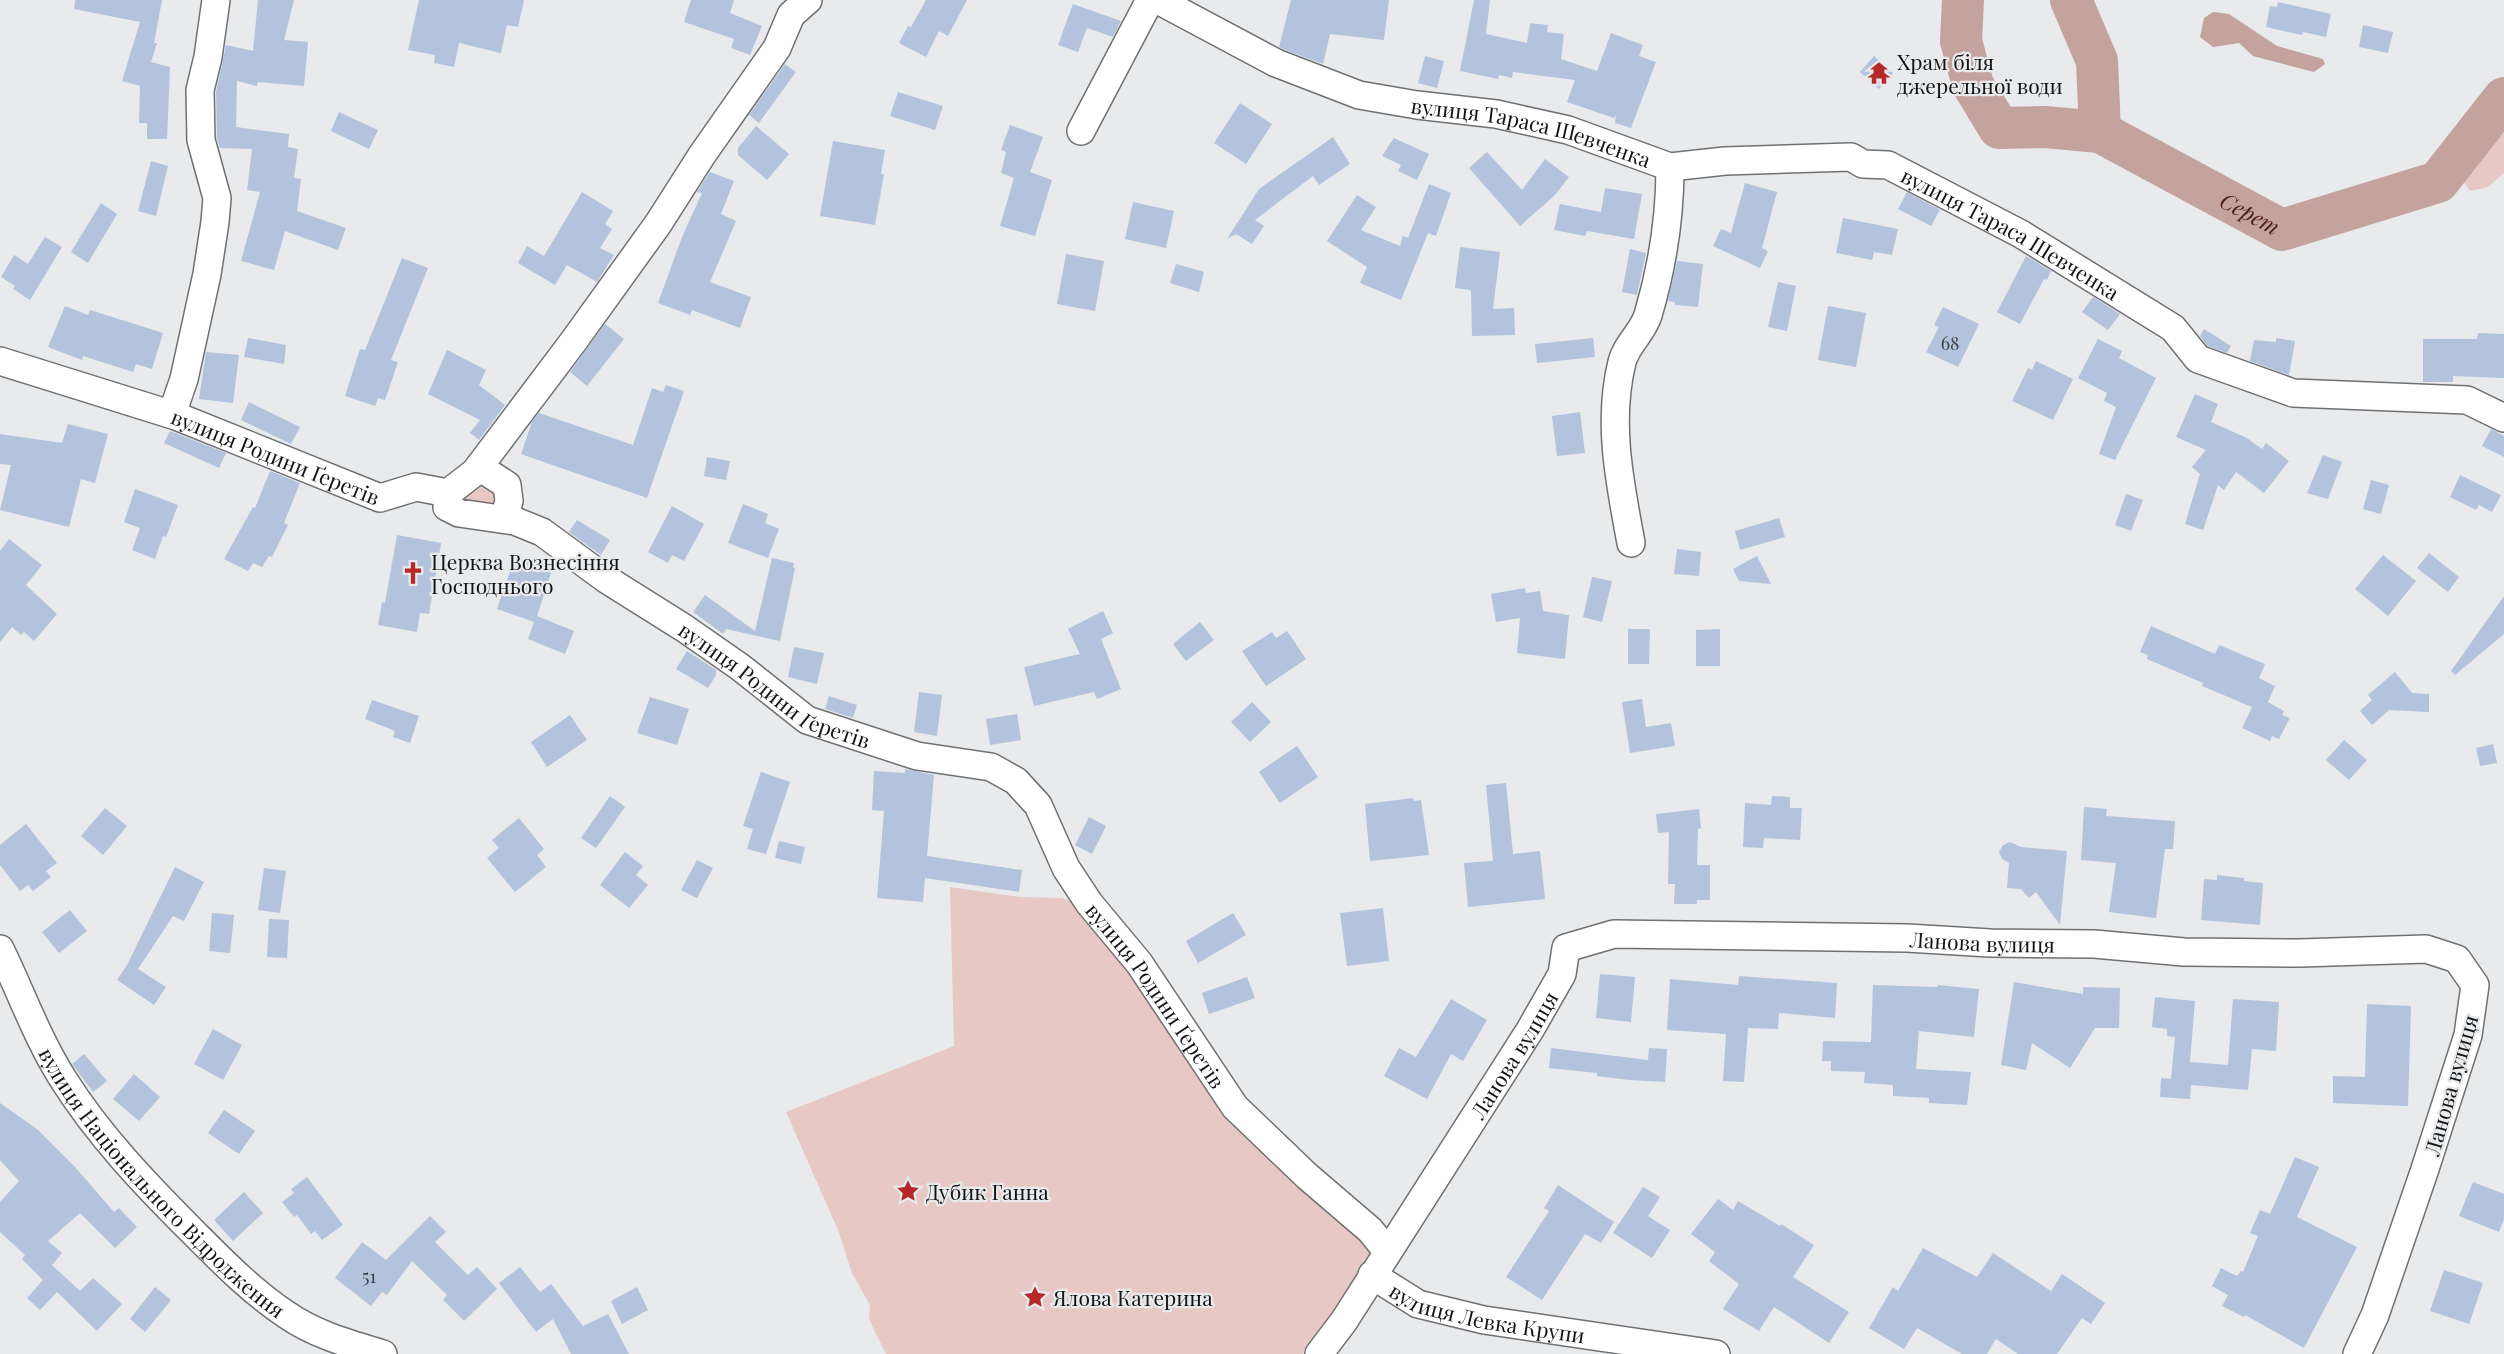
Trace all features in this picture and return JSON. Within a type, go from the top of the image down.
[{"type":"street","points":[[172,414],[192,346],[215,222],[217,198],[201,140],[200,90],[208,57],[216,0]]},
{"type":"street","points":[[1081,131],[1150,0]]},
{"type":"street","name":"вулиця Тараса Шевченка","points":[[1158,0],[1276,63],[1359,95],[1517,118],[1568,130],[1670,167],[1725,161],[1851,157],[1863,164],[1888,165],[2020,234],[2173,328],[2198,359],[2293,393],[2467,400],[2504,418]]},
{"type":"street","points":[[448,493],[479,467],[658,224],[702,154],[777,48],[794,5]]},
{"type":"street","points":[[1631,543],[1618,475],[1614,408],[1622,360],[1648,317],[1662,252],[1670,194],[1670,167]]},
{"type":"street","name":"вулиця Родини Ґеретів","points":[[0,361],[172,414],[380,498],[416,486],[448,493],[447,507],[459,513],[515,521],[542,532],[606,579],[684,628],[740,667],[807,720],[917,756],[991,767],[1016,781],[1038,806],[1066,868],[1089,903],[1139,963],[1235,1107],[1299,1168],[1370,1230],[1387,1251]]},
{"type":"street","points":[[479,467],[507,485],[509,501],[504,519]]},
{"type":"street","name":"Ланова вулиця","points":[[1319,1354],[1344,1321],[1530,1030],[1562,974],[1566,948],[1614,934],[1907,938],[1990,943],[2094,944],[2207,952],[2300,953],[2426,949],[2457,959],[2475,985],[2468,1035],[2375,1315],[2358,1354]]},
{"type":"street","name":"вулиця Національного Відродження","points":[[0,949],[8,982],[63,1079],[100,1131],[146,1185],[240,1280],[288,1316],[335,1340],[383,1354]]},
{"type":"street","name":"вулиця Левка Крупи","points":[[1372,1275],[1418,1304],[1484,1320],[1716,1354]]},
{"type":"shaded area","points":[[2213,12],[2229,14],[2277,46],[2323,59],[2325,64],[2314,72],[2253,56],[2239,43],[2213,47],[2200,37],[2204,18]]},
{"type":"shaded area","points":[[2504,133],[2504,173],[2488,187],[2470,191],[2460,176]]},
{"type":"shaded area","points":[[483,482],[497,490],[496,502],[492,505],[460,500]]},
{"type":"shaded area","points":[[950,887],[1020,897],[1062,898],[1081,905],[1371,1249],[1367,1264],[1303,1354],[886,1354],[869,1319],[870,1305],[852,1273],[838,1230],[786,1112],[954,1046]]},
{"type":"building","points":[[75,0],[162,0],[154,43],[157,43],[151,62],[170,67],[167,139],[147,139],[147,123],[139,123],[140,86],[122,81],[140,22],[74,9]]},
{"type":"building","points":[[258,0],[294,0],[284,40],[308,42],[304,86],[258,82],[257,86],[237,81],[236,127],[289,134],[288,147],[298,149],[294,178],[301,179],[297,211],[346,228],[338,250],[285,231],[274,270],[241,261],[260,192],[247,190],[252,149],[220,148],[217,138],[216,92],[226,45],[253,51]]},
{"type":"building","points":[[419,0],[524,0],[518,27],[507,25],[501,53],[459,43],[454,67],[434,63],[435,55],[408,50]]},
{"type":"building","points":[[691,0],[734,0],[730,13],[762,26],[750,55],[731,48],[734,39],[684,22]]},
{"type":"building","points":[[926,0],[967,0],[948,36],[939,31],[926,57],[899,43]]},
{"type":"building","points":[[1291,0],[1389,0],[1384,40],[1330,34],[1323,64],[1283,49],[1279,47]]},
{"type":"building","points":[[1474,0],[1490,0],[1486,34],[1527,43],[1530,23],[1548,25],[1547,32],[1564,34],[1561,59],[1597,71],[1611,33],[1643,45],[1639,56],[1656,62],[1631,128],[1615,123],[1616,115],[1614,118],[1567,102],[1575,80],[1513,72],[1512,78],[1499,75],[1498,79],[1460,71]]},
{"type":"building","points":[[2278,2],[2331,14],[2326,37],[2303,32],[2302,35],[2266,27],[2270,6],[2277,7]]},
{"type":"building","points":[[1073,4],[1121,21],[1113,37],[1087,28],[1078,52],[1058,45]]},
{"type":"building","points":[[2363,25],[2393,32],[2388,53],[2359,47]]},
{"type":"building","points":[[1425,56],[1444,61],[1437,88],[1418,83]]},
{"type":"building","points":[[1874,56],[1893,73],[1879,89],[1860,72]]},
{"type":"building","points":[[785,64],[796,72],[759,123],[749,115]]},
{"type":"building","points":[[898,92],[943,106],[935,130],[890,116]]},
{"type":"building","points":[[1240,103],[1272,124],[1246,164],[1214,143]]},
{"type":"building","points":[[339,112],[378,130],[369,149],[331,131]]},
{"type":"building","points":[[1010,125],[1043,137],[1030,172],[1052,180],[1035,236],[1000,226],[1014,178],[1001,173],[1006,152],[1001,150]]},
{"type":"building","points":[[756,126],[789,154],[767,180],[738,155],[738,148]]},
{"type":"building","points":[[1333,137],[1350,164],[1319,185],[1313,176],[1255,220],[1264,226],[1252,244],[1236,234],[1227,239],[1259,189]]},
{"type":"building","points":[[1394,138],[1429,154],[1417,180],[1398,171],[1401,165],[1382,156]]},
{"type":"building","points":[[833,141],[885,150],[881,174],[884,174],[875,225],[820,216]]},
{"type":"building","points":[[1487,152],[1522,190],[1545,159],[1569,177],[1555,195],[1520,226],[1469,168]]},
{"type":"building","points":[[151,161],[168,166],[156,216],[138,211]]},
{"type":"building","points":[[710,172],[734,181],[721,214],[736,221],[710,282],[751,297],[740,328],[692,310],[690,315],[658,303],[682,237],[702,193],[697,192]]},
{"type":"building","points":[[1745,183],[1777,192],[1762,248],[1768,251],[1760,268],[1713,246],[1721,229],[1731,233]]},
{"type":"building","points":[[1429,184],[1451,193],[1436,236],[1428,233],[1401,300],[1360,283],[1367,267],[1327,241],[1357,195],[1376,207],[1361,230],[1400,246],[1403,236],[1408,238]]},
{"type":"building","points":[[1605,188],[1642,194],[1634,239],[1587,231],[1585,236],[1554,230],[1560,204],[1601,212]]},
{"type":"building","points":[[582,192],[613,211],[605,224],[612,229],[600,248],[614,255],[597,282],[567,265],[555,285],[518,263],[527,246],[544,256]]},
{"type":"building","points":[[1907,192],[1940,210],[1931,226],[1898,209]]},
{"type":"building","points":[[1133,202],[1174,211],[1166,248],[1125,239]]},
{"type":"building","points":[[101,203],[117,214],[88,263],[71,252]]},
{"type":"building","points":[[1843,218],[1898,229],[1892,255],[1874,252],[1872,260],[1836,253]]},
{"type":"building","points":[[45,237],[62,247],[30,300],[13,289],[15,286],[1,277],[14,255],[28,264]]},
{"type":"building","points":[[1460,247],[1500,252],[1493,309],[1514,308],[1515,335],[1472,336],[1471,290],[1455,288]]},
{"type":"building","points":[[1630,249],[1646,253],[1637,295],[1622,292]]},
{"type":"building","points":[[1066,254],[1104,261],[1095,311],[1057,304]]},
{"type":"building","points":[[2026,256],[2051,271],[2047,280],[2044,279],[2020,324],[1997,312]]},
{"type":"building","points":[[402,258],[428,268],[391,360],[398,362],[385,400],[378,398],[375,406],[345,396],[360,349],[365,350]]},
{"type":"building","points":[[1677,261],[1703,264],[1698,307],[1675,305],[1675,302],[1668,301]]},
{"type":"building","points":[[1176,264],[1204,272],[1199,292],[1170,283]]},
{"type":"building","points":[[1778,282],[1796,286],[1787,331],[1768,327]]},
{"type":"building","points":[[2093,297],[2120,314],[2108,330],[2082,312]]},
{"type":"building","points":[[65,306],[88,315],[90,310],[163,333],[152,369],[136,364],[133,372],[83,356],[82,360],[48,347]]},
{"type":"building","points":[[1828,306],[1866,313],[1856,367],[1818,360]]},
{"type":"building","points":[[1943,307],[1979,324],[1958,367],[1926,352],[1939,327],[1934,325]]},
{"type":"building","points":[[605,324],[624,339],[587,386],[570,372]]},
{"type":"building","points":[[2204,329],[2231,346],[2227,353],[2207,346],[2200,336]]},
{"type":"building","points":[[2478,333],[2504,334],[2504,378],[2453,376],[2453,382],[2423,382],[2423,339],[2477,339]]},
{"type":"building","points":[[248,338],[286,345],[284,364],[244,357]]},
{"type":"building","points":[[1593,338],[1595,357],[1537,363],[1535,344]]},
{"type":"building","points":[[2276,338],[2295,341],[2289,375],[2250,361],[2254,340],[2276,342]]},
{"type":"building","points":[[2098,339],[2122,351],[2119,358],[2156,378],[2115,460],[2099,454],[2116,407],[2104,401],[2107,393],[2078,378]]},
{"type":"building","points":[[447,350],[486,370],[479,385],[505,405],[479,440],[470,433],[480,420],[428,394]]},
{"type":"building","points":[[206,352],[239,355],[233,403],[199,399]]},
{"type":"building","points":[[2036,361],[2073,379],[2053,420],[2012,401],[2028,368],[2032,370]]},
{"type":"building","points":[[666,385],[684,391],[647,498],[521,454],[532,422],[539,413],[633,445],[652,388],[663,392]]},
{"type":"building","points":[[2195,394],[2218,404],[2211,422],[2247,438],[2262,449],[2266,443],[2289,461],[2264,493],[2236,472],[2224,490],[2218,485],[2203,530],[2185,524],[2200,474],[2192,467],[2206,450],[2176,437]]},
{"type":"building","points":[[249,402],[300,427],[291,444],[241,420]]},
{"type":"building","points":[[1580,412],[1585,453],[1557,456],[1552,416]]},
{"type":"building","points":[[68,424],[108,434],[95,483],[81,479],[69,527],[0,510],[11,465],[0,464],[0,434],[62,443]]},
{"type":"building","points":[[2491,429],[2504,436],[2504,457],[2482,446]]},
{"type":"building","points":[[170,431],[226,453],[219,468],[164,443]]},
{"type":"building","points":[[2323,455],[2342,462],[2328,499],[2307,493]]},
{"type":"building","points":[[707,457],[730,461],[726,480],[704,476]]},
{"type":"building","points":[[270,471],[300,483],[284,523],[288,525],[272,557],[269,556],[262,567],[253,563],[248,571],[224,559],[253,507],[255,508]]},
{"type":"building","points":[[2460,475],[2501,495],[2492,512],[2479,505],[2476,510],[2450,497]]},
{"type":"building","points":[[2371,480],[2389,485],[2381,514],[2363,509]]},
{"type":"building","points":[[135,489],[178,505],[155,559],[132,550],[140,528],[124,522]]},
{"type":"building","points":[[2126,494],[2143,500],[2131,531],[2115,525]]},
{"type":"building","points":[[743,504],[768,514],[765,523],[779,529],[768,558],[728,543]]},
{"type":"building","points":[[672,506],[704,524],[684,561],[672,555],[668,563],[648,552]]},
{"type":"building","points":[[1779,518],[1785,537],[1740,550],[1735,531]]},
{"type":"building","points":[[577,520],[610,540],[601,555],[569,532]]},
{"type":"building","name":"Церква Вознесіння Господнього","points":[[397,535],[441,543],[429,614],[420,613],[417,632],[378,625],[382,602],[385,603]]},
{"type":"building","points":[[9,539],[42,565],[26,585],[57,614],[34,641],[24,632],[21,635],[12,627],[0,642],[0,551]]},
{"type":"building","points":[[1677,549],[1701,552],[1699,576],[1674,574]]},
{"type":"building","points":[[2429,553],[2459,577],[2448,592],[2417,568]]},
{"type":"building","points":[[2383,555],[2416,581],[2388,616],[2355,589]]},
{"type":"building","points":[[1757,556],[1771,584],[1739,581],[1733,569]]},
{"type":"building","points":[[515,557],[552,570],[537,616],[574,631],[565,654],[528,639],[534,622],[497,609]]},
{"type":"building","points":[[772,558],[794,563],[795,568],[780,641],[726,629],[723,634],[693,612],[705,595],[755,631]]},
{"type":"building","points":[[1592,577],[1612,581],[1602,622],[1583,617]]},
{"type":"building","points":[[1525,588],[1526,593],[1540,591],[1543,611],[1569,615],[1565,659],[1517,653],[1520,618],[1496,622],[1491,594]]},
{"type":"building","points":[[2504,596],[2504,634],[2455,675],[2451,671]]},
{"type":"building","points":[[1103,611],[1113,633],[1101,639],[1121,689],[1097,699],[1094,692],[1034,706],[1024,667],[1080,654],[1068,629]]},
{"type":"building","points":[[1200,622],[1214,640],[1186,661],[1173,644]]},
{"type":"building","points":[[2151,626],[2215,654],[2219,645],[2265,664],[2259,678],[2275,686],[2268,702],[2284,711],[2282,715],[2290,718],[2279,739],[2272,736],[2270,741],[2242,728],[2252,707],[2147,659],[2148,655],[2140,652]]},
{"type":"building","points":[[1628,629],[1650,629],[1649,664],[1628,664]]},
{"type":"building","points":[[1720,629],[1720,666],[1696,666],[1696,630]]},
{"type":"building","points":[[1287,631],[1306,659],[1266,686],[1242,651],[1272,632],[1276,638]]},
{"type":"building","points":[[794,647],[824,653],[817,684],[788,677]]},
{"type":"building","points":[[687,651],[716,670],[716,675],[708,688],[676,669]]},
{"type":"building","points":[[2395,672],[2412,693],[2429,694],[2429,712],[2389,710],[2372,725],[2360,711],[2372,700],[2368,695]]},
{"type":"building","points":[[919,692],[942,695],[937,736],[914,732]]},
{"type":"building","points":[[829,696],[857,705],[853,718],[825,709]]},
{"type":"building","points":[[650,697],[689,709],[677,745],[637,733]]},
{"type":"building","points":[[1642,699],[1646,727],[1671,723],[1675,746],[1630,753],[1622,702]]},
{"type":"building","points":[[372,700],[419,716],[410,743],[393,737],[395,731],[365,719]]},
{"type":"building","points":[[1252,702],[1271,722],[1250,742],[1231,722]]},
{"type":"building","points":[[1017,714],[1021,740],[990,745],[986,719]]},
{"type":"building","points":[[570,715],[587,740],[547,767],[531,742]]},
{"type":"building","points":[[2344,740],[2367,760],[2349,780],[2326,760]]},
{"type":"building","points":[[2493,744],[2497,763],[2480,766],[2476,748]]},
{"type":"building","points":[[1297,746],[1318,777],[1280,803],[1259,772]]},
{"type":"building","points":[[905,769],[934,775],[927,856],[1022,870],[1019,892],[925,878],[923,902],[877,898],[884,811],[872,810],[874,771],[905,773]]},
{"type":"building","points":[[761,772],[790,782],[766,854],[747,849],[753,829],[743,826]]},
{"type":"building","points":[[1506,783],[1513,854],[1540,851],[1545,899],[1468,907],[1464,863],[1493,861],[1486,785]]},
{"type":"building","points":[[610,796],[625,807],[596,848],[581,838]]},
{"type":"building","points":[[1772,796],[1790,797],[1790,808],[1802,808],[1800,840],[1764,838],[1763,848],[1743,847],[1745,803],[1771,805]]},
{"type":"building","points":[[1413,798],[1414,801],[1421,800],[1429,855],[1370,861],[1365,804]]},
{"type":"building","points":[[2084,807],[2107,809],[2106,816],[2175,821],[2173,849],[2165,849],[2156,918],[2109,912],[2116,863],[2081,860]]},
{"type":"building","points":[[105,808],[127,826],[103,855],[81,836]]},
{"type":"building","points":[[1699,809],[1701,828],[1698,829],[1697,865],[1710,865],[1710,900],[1697,900],[1697,904],[1674,904],[1675,884],[1668,884],[1669,832],[1658,833],[1656,814]]},
{"type":"building","points":[[1089,817],[1106,826],[1092,854],[1075,845]]},
{"type":"building","points":[[519,818],[544,849],[537,855],[546,867],[515,892],[487,858],[499,848],[492,840]]},
{"type":"building","points":[[26,824],[57,863],[46,871],[51,877],[33,891],[28,885],[20,891],[0,865],[0,845]]},
{"type":"building","points":[[779,841],[805,847],[801,864],[775,858]]},
{"type":"building","points":[[2010,842],[2021,847],[2067,851],[2060,925],[2036,892],[2029,898],[2021,889],[2007,888],[2009,863],[2002,859],[1999,852],[2003,845]]},
{"type":"building","points":[[625,852],[643,866],[636,875],[648,885],[629,908],[600,885]]},
{"type":"building","points":[[697,860],[713,868],[697,898],[681,890]]},
{"type":"building","points":[[175,867],[204,882],[184,921],[173,916],[138,969],[166,987],[154,1005],[117,980],[127,965]]},
{"type":"building","points":[[264,868],[286,871],[280,913],[258,910]]},
{"type":"building","points":[[2217,875],[2263,883],[2260,925],[2201,920],[2204,879],[2217,880]]},
{"type":"building","points":[[1383,908],[1389,961],[1347,966],[1340,913]]},
{"type":"building","points":[[70,910],[87,931],[59,953],[42,932]]},
{"type":"building","points":[[212,913],[234,915],[230,953],[209,951]]},
{"type":"building","points":[[1233,913],[1246,935],[1198,963],[1186,941]]},
{"type":"building","points":[[269,919],[289,920],[287,958],[267,957]]},
{"type":"building","points":[[1600,974],[1635,977],[1631,1022],[1596,1018]]},
{"type":"building","points":[[1739,976],[1837,983],[1835,1018],[1779,1013],[1778,1029],[1748,1028],[1744,1082],[1723,1081],[1726,1034],[1667,1030],[1670,979],[1738,985]]},
{"type":"building","points":[[1247,977],[1255,998],[1209,1014],[1202,993]]},
{"type":"building","points":[[2014,982],[2083,994],[2083,987],[2120,988],[2119,1028],[2095,1028],[2070,1068],[2032,1043],[2026,1070],[2001,1065]]},
{"type":"building","points":[[1873,985],[1937,987],[1938,985],[1979,989],[1974,1037],[1919,1031],[1916,1069],[1971,1072],[1967,1105],[1929,1103],[1929,1098],[1893,1096],[1893,1085],[1864,1083],[1865,1072],[1831,1071],[1831,1061],[1822,1061],[1823,1041],[1871,1042]]},
{"type":"building","points":[[2155,997],[2195,1001],[2190,1062],[2228,1065],[2233,999],[2279,1002],[2276,1051],[2252,1049],[2248,1090],[2191,1085],[2190,1099],[2160,1097],[2161,1078],[2171,1079],[2175,1037],[2167,1036],[2167,1029],[2152,1027]]},
{"type":"building","points":[[1451,999],[1487,1020],[1463,1061],[1451,1054],[1427,1099],[1384,1076],[1399,1048],[1416,1057]]},
{"type":"building","points":[[2367,1004],[2411,1006],[2408,1106],[2333,1103],[2333,1076],[2365,1077]]},
{"type":"building","points":[[213,1029],[242,1045],[223,1080],[194,1064]]},
{"type":"building","points":[[1551,1048],[1648,1060],[1649,1048],[1667,1049],[1665,1082],[1629,1080],[1597,1076],[1597,1073],[1549,1068]]},
{"type":"building","points":[[84,1054],[107,1081],[93,1092],[72,1064]]},
{"type":"building","points":[[134,1074],[160,1097],[139,1121],[113,1099]]},
{"type":"building","points":[[0,1103],[37,1129],[75,1167],[114,1212],[119,1208],[137,1227],[115,1248],[80,1213],[48,1241],[62,1253],[52,1265],[80,1291],[93,1278],[122,1304],[97,1331],[57,1292],[40,1310],[27,1298],[43,1280],[22,1259],[25,1255],[0,1232],[0,1202],[19,1181],[0,1160]]},
{"type":"building","points":[[224,1110],[255,1131],[239,1154],[208,1133]]},
{"type":"building","points":[[2295,1157],[2319,1167],[2297,1217],[2357,1247],[2304,1348],[2245,1315],[2244,1317],[2222,1306],[2228,1295],[2212,1286],[2221,1268],[2237,1276],[2241,1271],[2243,1272],[2258,1236],[2250,1233],[2260,1210],[2270,1214]]},
{"type":"building","points":[[307,1177],[343,1225],[322,1240],[315,1231],[311,1234],[297,1215],[294,1217],[282,1202],[294,1193],[291,1189]]},
{"type":"building","points":[[2473,1182],[2504,1194],[2504,1219],[2499,1232],[2459,1216]]},
{"type":"building","points":[[1558,1185],[1614,1222],[1601,1243],[1585,1234],[1542,1300],[1506,1277],[1549,1211],[1544,1208]]},
{"type":"building","points":[[1643,1187],[1660,1197],[1648,1216],[1670,1230],[1652,1258],[1613,1233]]},
{"type":"building","points":[[244,1192],[263,1213],[233,1241],[214,1220]]},
{"type":"building","points":[[1718,1199],[1733,1210],[1738,1201],[1814,1245],[1793,1277],[1849,1312],[1829,1343],[1774,1307],[1759,1331],[1723,1309],[1739,1284],[1709,1261],[1715,1252],[1691,1234]]},
{"type":"building","points":[[430,1216],[446,1232],[435,1242],[468,1275],[477,1267],[497,1289],[464,1321],[443,1300],[447,1295],[412,1261],[387,1295],[382,1292],[371,1306],[335,1278],[362,1242],[386,1260]]},
{"type":"building","points":[[1923,1248],[1977,1277],[1993,1253],[2051,1291],[2062,1274],[2105,1303],[2091,1324],[2082,1318],[2057,1354],[2018,1354],[1996,1339],[1987,1354],[1962,1354],[1917,1328],[1904,1349],[1869,1328],[1893,1287],[1898,1291]]},
{"type":"building","points":[[520,1267],[540,1292],[551,1284],[583,1326],[608,1314],[629,1354],[571,1354],[553,1319],[536,1332],[499,1283]]},
{"type":"building","points":[[2444,1270],[2483,1283],[2469,1324],[2430,1311]]},
{"type":"building","points":[[155,1287],[171,1300],[145,1332],[130,1319]]},
{"type":"building","points":[[637,1287],[648,1310],[622,1324],[611,1301]]},
{"type":"waterway","points":[[1963,0],[1961,41],[1973,85],[1999,128],[2045,127],[2100,132]]},
{"type":"waterway","name":"Серет","points":[[2071,0],[2097,61],[2100,132],[2282,230],[2438,182],[2504,98]]},
{"type":"place","name":"Храм біля джерельної води","points":[[1879,73]]},
{"type":"place","name":"Церква Вознесіння Господнього","points":[[413,573]]},
{"type":"place","name":"Дубик Ганна","points":[[908,1191]]},
{"type":"place","name":"Ялова Катерина","points":[[1035,1297]]}]
